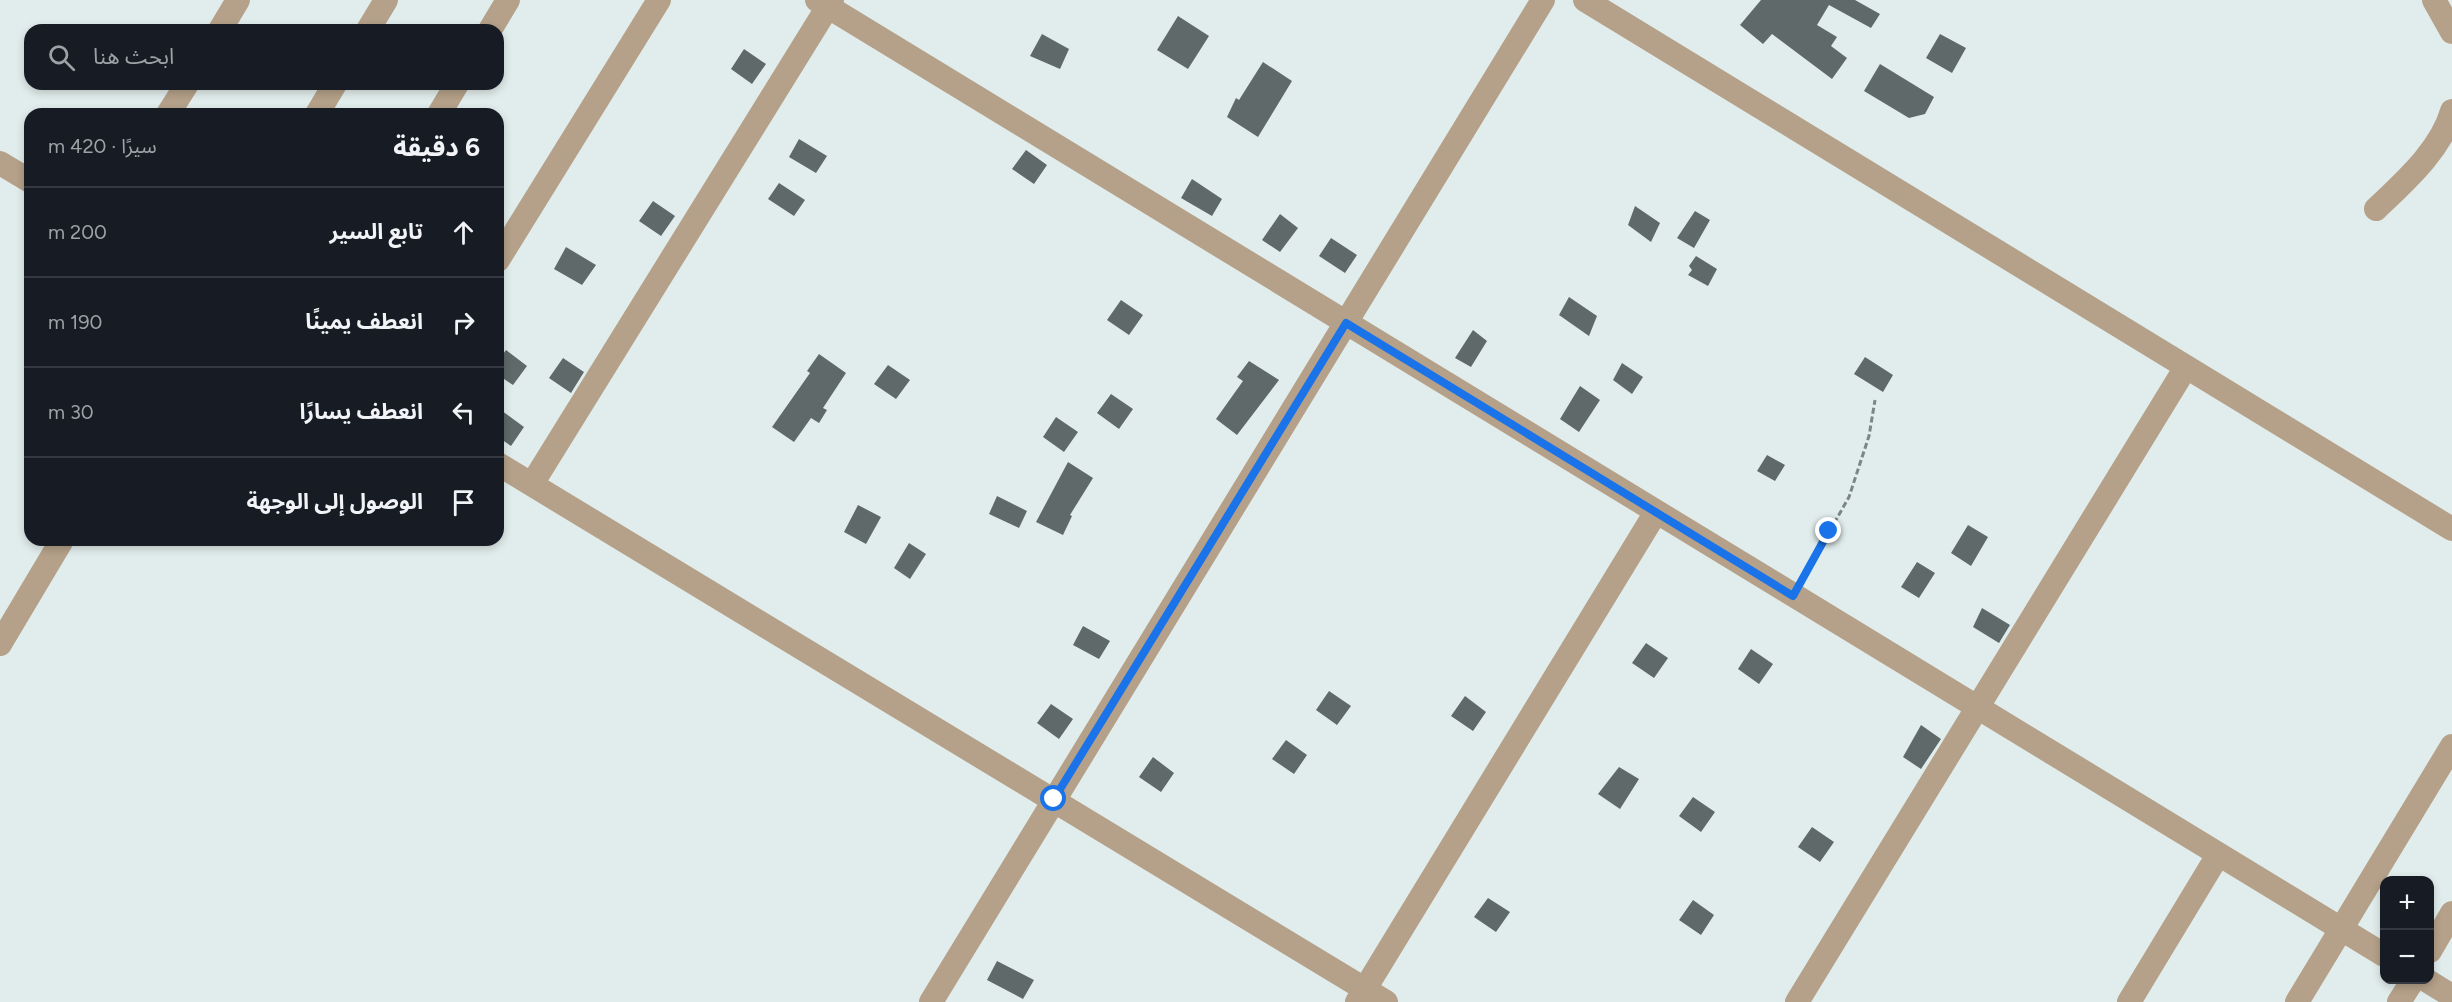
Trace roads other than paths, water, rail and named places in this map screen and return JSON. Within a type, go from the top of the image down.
[{"type":"street","points":[[224,24],[238,0]]},
{"type":"street","points":[[372,24],[386,0]]},
{"type":"street","points":[[494,24],[508,0]]},
{"type":"street","points":[[504,250],[659,0]]},
{"type":"street","points":[[931,1002],[1543,0]]},
{"type":"street","points":[[2434,0],[2452,32]]},
{"type":"street","points":[[1588,1],[2452,529]]},
{"type":"street","points":[[532,484],[826,2],[1346,323],[2380,952]]},
{"type":"street","points":[[172,108],[183,90]]},
{"type":"street","points":[[321,108],[331,90]]},
{"type":"street","points":[[443,108],[453,90]]},
{"type":"street","points":[[2376,209],[2417,169],[2449,122],[2452,111]]},
{"type":"street","points":[[2426,156],[2452,136]]},
{"type":"street","points":[[0,163],[24,177]]},
{"type":"street","points":[[1797,1002],[2186,367]]},
{"type":"street","points":[[504,468],[1054,799],[1361,995],[1386,1002]]},
{"type":"street","points":[[1361,995],[1656,512]]},
{"type":"street","points":[[0,644],[58,546]]},
{"type":"street","points":[[2297,1002],[2452,747]]},
{"type":"street","points":[[2129,1002],[2218,855]]},
{"type":"street","points":[[2434,944],[2452,913]]},
{"type":"street","points":[[2399,1002],[2410,984]]},
{"type":"street","points":[[2432,984],[2452,996]]}]
